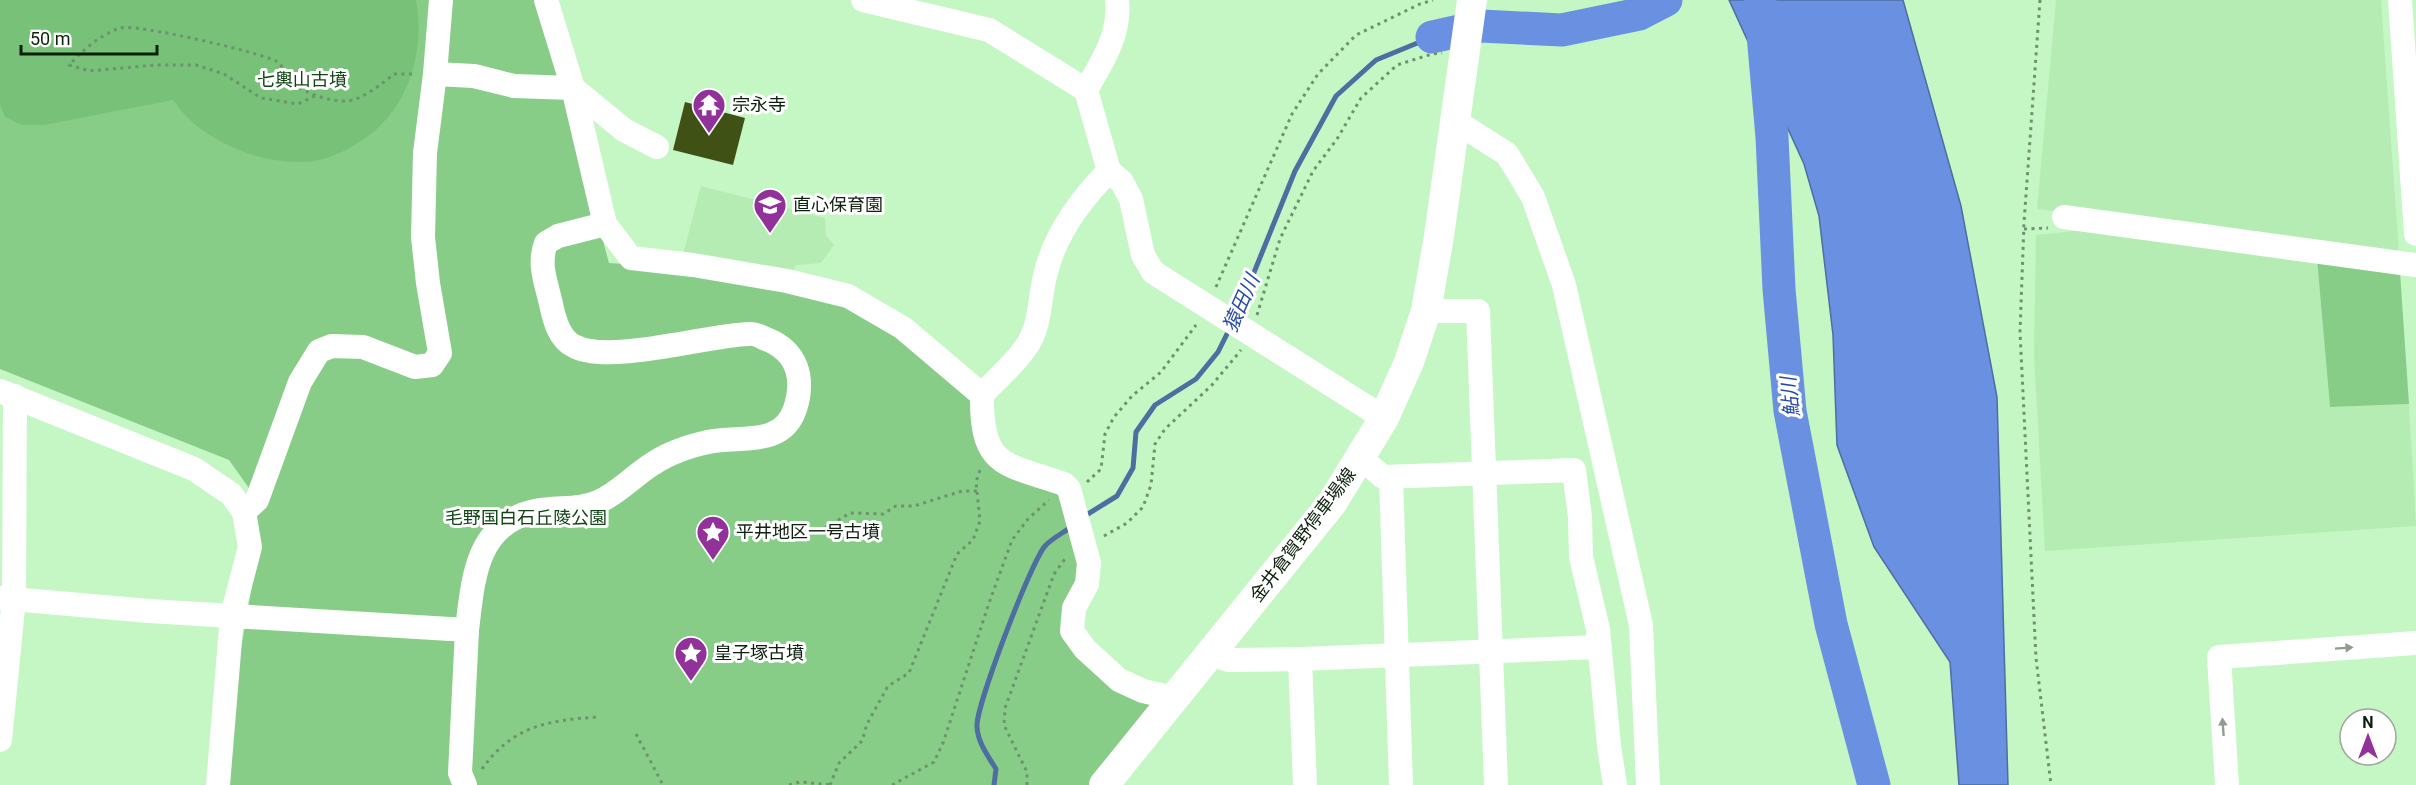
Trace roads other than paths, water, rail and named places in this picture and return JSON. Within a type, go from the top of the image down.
[{"type":"main road","name":"金井倉賀野停車場線","points":[[1104,785],[1332,503],[1384,418],[1409,362],[1426,310],[1439,236],[1472,2]]},
{"type":"street","points":[[244,512],[257,500],[300,382],[319,351],[332,346],[363,347],[415,367],[432,365],[440,352],[423,237],[425,153],[441,0]]},
{"type":"street","points":[[546,0],[573,88],[605,224],[631,258],[787,280],[849,296],[903,328],[982,394]]},
{"type":"street","points":[[863,0],[989,30],[1086,90],[1109,171],[1122,182],[1131,199],[1143,255],[1153,272],[1206,308],[1384,418]]},
{"type":"street","points":[[1086,90],[1112,44],[1118,11],[1117,0]]},
{"type":"street","points":[[2400,0],[2416,234]]},
{"type":"street","points":[[435,74],[474,76],[514,86],[573,88],[624,130],[657,147]]},
{"type":"street","points":[[1455,121],[1508,154],[1533,197],[1564,285],[1641,625],[1648,785]]},
{"type":"street","points":[[1109,171],[1091,189],[1052,248],[1044,278],[1038,321],[1026,347],[982,394],[982,412],[989,445],[998,459],[1019,470],[1064,484],[1069,489],[1089,563],[1087,584],[1074,608],[1072,631],[1085,649],[1119,680],[1143,691],[1174,698]]},
{"type":"street","points":[[2064,217],[2416,265]]},
{"type":"street","points":[[471,781],[460,773],[467,630],[474,578],[481,554],[495,532],[510,522],[536,511],[575,508],[597,502],[654,463],[687,448],[711,441],[758,438],[780,430],[794,411],[800,386],[795,362],[780,344],[752,333],[603,354],[573,346],[555,325],[541,258],[546,243],[558,236],[605,224]]},
{"type":"street","points":[[1426,310],[1478,311],[1496,785]]},
{"type":"street","points":[[0,740],[7,598],[8,393],[194,469],[231,494],[244,512],[250,547],[232,616],[218,785]]},
{"type":"street","points":[[1361,458],[1383,477],[1574,470],[1580,517],[1581,557],[1598,629],[1615,785]]},
{"type":"street","points":[[1391,477],[1401,785]]},
{"type":"street","points":[[7,598],[232,616],[467,630]]},
{"type":"street","points":[[2227,785],[2219,657],[2416,643]]},
{"type":"street","points":[[1211,654],[1229,660],[1300,659],[1599,647]]},
{"type":"street","points":[[1300,659],[1305,785]]},
{"type":"water","points":[[1729,0],[1903,0],[1961,206],[1997,397],[2008,785],[1959,785],[1950,662],[1874,547],[1837,445],[1833,335],[1819,216],[1804,164]]},
{"type":"waterway","name":"猿田川","points":[[1432,37],[1481,26],[1562,30],[1639,14],[1666,0]]},
{"type":"waterway","name":"鮎川","points":[[1760,0],[1772,137],[1779,289],[1790,411],[1831,624],[1874,785]]},
{"type":"waterway","name":"猿田川","points":[[1236,317],[1295,171],[1336,96],[1376,60],[1432,37]]},
{"type":"waterway","name":"猿田川","points":[[1083,517],[1117,496],[1133,468],[1136,432],[1155,405],[1196,379],[1218,352],[1230,328]]},
{"type":"waterway","name":"猿田川","points":[[994,785],[996,769],[981,744],[977,727],[985,693],[1017,605],[1038,558],[1048,543],[1071,527]]},
{"type":"place","name":"宗永寺","points":[[709,134]]},
{"type":"place","name":"直心保育園","points":[[770,234]]},
{"type":"place","name":"平井地区一号古墳","points":[[713,561]]},
{"type":"place","name":"皇子塚古墳","points":[[691,682]]},
{"type":"park label","name":"七輿山古墳","points":[[302,80]]},
{"type":"park label","name":"毛野国白石丘陵公園","points":[[526,518]]}]
